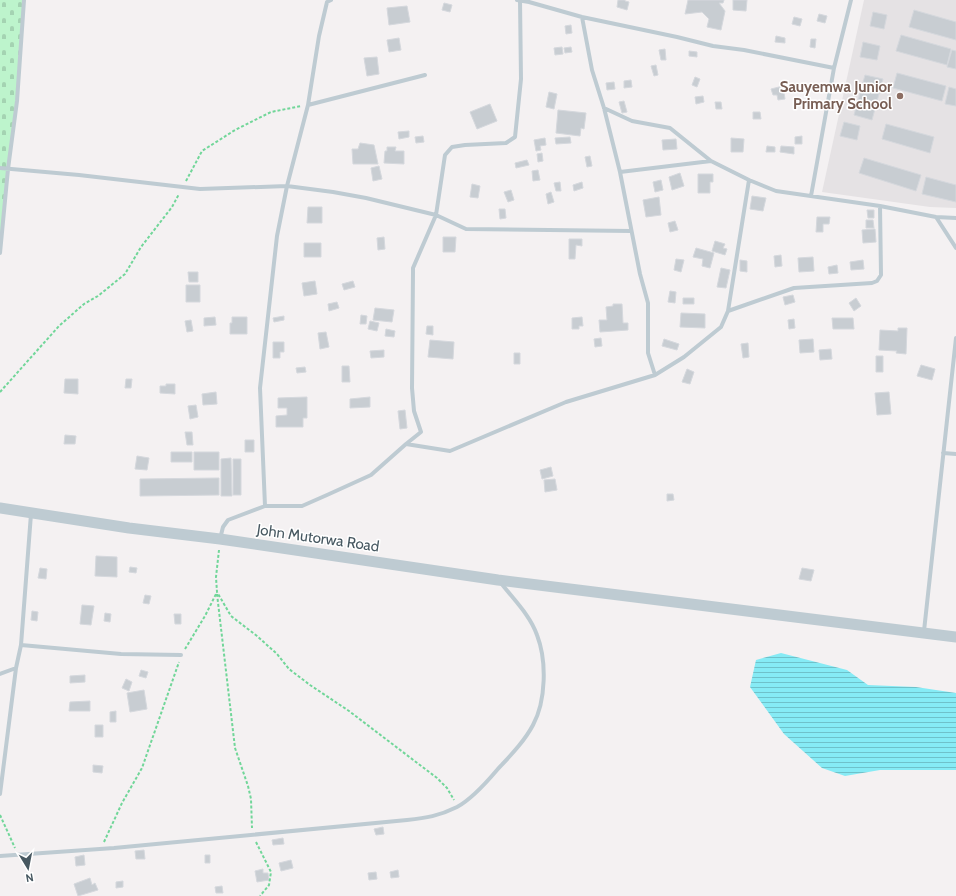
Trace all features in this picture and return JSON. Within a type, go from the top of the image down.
[{"type":"street","name":"John Mutorwa Road","points":[[0,508],[129,528],[220,539],[498,580],[956,637]]},
{"type":"lane","points":[[0,253],[8,169],[17,101],[24,0]]},
{"type":"lane","points":[[220,539],[228,520],[265,506],[302,506],[371,475],[421,432],[414,411],[412,388],[414,268],[436,215],[444,155],[452,147],[506,143],[515,137],[520,79],[519,0],[582,17],[713,46],[744,50],[834,68]]},
{"type":"lane","points":[[811,196],[834,68],[851,0]]},
{"type":"lane","points":[[265,506],[260,388],[277,236],[287,186],[308,105],[319,36],[328,1]]},
{"type":"lane","points":[[582,17],[592,70],[604,108],[620,172],[631,231],[648,303],[648,352],[655,374]]},
{"type":"lane","points":[[308,105],[425,75]]},
{"type":"lane","points":[[604,108],[632,121],[670,128],[711,161],[749,180],[776,191],[880,206],[936,217],[956,218]]},
{"type":"lane","points":[[620,172],[711,161]]},
{"type":"lane","points":[[0,168],[79,175],[200,189],[287,186],[333,192],[366,198],[436,215],[466,229],[631,231]]},
{"type":"lane","points":[[406,444],[450,451],[566,402],[655,374],[684,357],[721,327],[728,311],[749,180]]},
{"type":"lane","points":[[728,311],[794,288],[872,283],[878,281],[881,275],[880,206]]},
{"type":"lane","points":[[936,217],[956,248]]},
{"type":"lane","points":[[924,634],[956,338]]},
{"type":"lane","points":[[943,453],[956,454]]},
{"type":"lane","points":[[0,794],[20,645],[31,512]]},
{"type":"lane","points":[[0,856],[102,849],[436,817],[458,807],[492,776],[526,736],[534,723],[540,705],[544,673],[538,636],[528,616],[498,580]]},
{"type":"lane","points":[[20,645],[121,654],[181,655]]},
{"type":"lane","points":[[0,674],[16,668]]},
{"type":"path","points":[[0,392],[59,326],[84,304],[98,296],[125,274],[141,247],[172,207],[202,151],[235,130],[271,112],[308,105]]},
{"type":"path","points":[[220,539],[216,578],[230,697],[232,729],[235,748],[251,798],[253,835],[270,872],[269,885],[260,896]]},
{"type":"path","points":[[102,849],[113,821],[142,768],[181,655],[205,616],[217,592]]},
{"type":"path","points":[[217,592],[231,616],[277,654],[289,669],[349,711],[437,778],[447,788],[458,807]]},
{"type":"path","points":[[0,815],[18,854]]},
{"type":"shaded area","name":"Sauyemwa Junior Primary School","points":[[864,0],[956,0],[956,208],[930,207],[822,192]]},
{"type":"green space","points":[[0,0],[24,0],[17,101],[0,253]]},
{"type":"water","points":[[781,653],[847,670],[868,685],[916,687],[956,693],[956,770],[880,770],[845,776],[822,768],[784,734],[750,687],[756,660]]},
{"type":"building","points":[[618,0],[625,0],[629,2],[627,10],[617,7]]},
{"type":"building","points":[[688,0],[724,0],[723,3],[719,3],[725,11],[721,30],[707,27],[709,19],[702,12],[685,14]]},
{"type":"building","points":[[733,0],[747,0],[746,11],[733,10]]},
{"type":"building","points":[[444,3],[452,5],[450,12],[442,10]]},
{"type":"building","points":[[407,6],[410,22],[389,25],[387,8]]},
{"type":"building","points":[[914,10],[956,22],[956,40],[909,27]]},
{"type":"building","points":[[873,12],[887,15],[884,29],[870,26]]},
{"type":"building","points":[[819,14],[827,16],[825,23],[817,21]]},
{"type":"building","points":[[794,17],[802,19],[800,26],[792,24]]},
{"type":"building","points":[[571,25],[572,33],[566,34],[565,26]]},
{"type":"building","points":[[901,35],[951,49],[947,65],[896,51]]},
{"type":"building","points":[[776,36],[785,38],[785,43],[775,42]]},
{"type":"building","points":[[399,38],[401,50],[389,52],[387,40]]},
{"type":"building","points":[[811,39],[816,39],[815,48],[810,47]]},
{"type":"building","points":[[863,42],[880,46],[877,60],[860,57]]},
{"type":"building","points":[[562,47],[563,54],[555,55],[554,48]]},
{"type":"building","points":[[571,47],[572,52],[565,53],[564,48]]},
{"type":"building","points":[[665,49],[666,60],[661,60],[659,50]]},
{"type":"building","points":[[952,50],[956,51],[956,69],[947,67]]},
{"type":"building","points":[[689,51],[697,52],[697,57],[689,56]]},
{"type":"building","points":[[377,57],[379,74],[367,76],[364,58]]},
{"type":"building","points":[[656,65],[658,75],[654,76],[651,66]]},
{"type":"building","points":[[897,73],[946,86],[942,101],[893,88]]},
{"type":"building","points":[[865,75],[883,79],[872,120],[854,115]]},
{"type":"building","points":[[695,77],[700,79],[697,87],[692,85]]},
{"type":"building","points":[[631,80],[632,87],[624,88],[624,81]]},
{"type":"building","points":[[614,82],[615,89],[607,90],[606,83]]},
{"type":"building","points":[[799,83],[800,90],[794,91],[792,84]]},
{"type":"building","points":[[783,86],[785,99],[778,100],[777,95],[773,95],[771,89]]},
{"type":"building","points":[[949,87],[956,89],[956,106],[945,104]]},
{"type":"building","points":[[549,92],[557,94],[554,109],[546,107]]},
{"type":"building","points":[[703,96],[704,102],[696,104],[695,97]]},
{"type":"building","points":[[624,101],[627,112],[622,113],[619,102]]},
{"type":"building","points":[[715,102],[721,102],[722,109],[716,109]]},
{"type":"building","points":[[490,104],[497,121],[477,129],[470,112]]},
{"type":"building","points":[[558,110],[586,113],[584,129],[581,128],[580,136],[556,133]]},
{"type":"building","points":[[753,112],[760,112],[761,119],[753,119]]},
{"type":"building","points":[[844,122],[860,126],[857,140],[840,136]]},
{"type":"building","points":[[886,124],[934,137],[930,153],[882,139]]},
{"type":"building","points":[[409,131],[409,137],[399,139],[398,132]]},
{"type":"building","points":[[423,136],[424,142],[416,143],[415,137]]},
{"type":"building","points":[[802,136],[802,144],[795,144],[795,137]]},
{"type":"building","points":[[570,137],[571,143],[556,144],[555,138]]},
{"type":"building","points":[[545,138],[546,145],[540,146],[541,150],[536,151],[534,140]]},
{"type":"building","points":[[731,138],[744,139],[743,152],[731,152]]},
{"type":"building","points":[[676,139],[677,149],[663,150],[662,140]]},
{"type":"building","points":[[360,143],[374,145],[378,164],[353,164],[352,149],[358,149]]},
{"type":"building","points":[[767,146],[775,147],[775,152],[766,152]]},
{"type":"building","points":[[781,146],[794,147],[794,154],[780,152]]},
{"type":"building","points":[[387,147],[396,147],[395,151],[404,151],[404,164],[384,163],[385,151],[387,151]]},
{"type":"building","points":[[542,153],[543,161],[538,162],[537,154]]},
{"type":"building","points":[[590,156],[592,166],[587,167],[585,157]]},
{"type":"building","points":[[864,158],[921,175],[916,191],[859,173]]},
{"type":"building","points":[[527,160],[529,165],[516,168],[515,163]]},
{"type":"building","points":[[379,166],[382,179],[373,181],[371,168]]},
{"type":"building","points":[[538,170],[540,180],[533,181],[532,171]]},
{"type":"building","points":[[680,173],[684,186],[672,190],[669,177]]},
{"type":"building","points":[[698,174],[713,174],[713,182],[710,182],[710,193],[698,193]]},
{"type":"building","points":[[926,177],[956,185],[956,202],[922,194]]},
{"type":"building","points":[[661,180],[663,190],[655,192],[653,182]]},
{"type":"building","points":[[560,182],[561,191],[556,191],[554,183]]},
{"type":"building","points":[[582,182],[583,188],[574,191],[573,185]]},
{"type":"building","points":[[472,184],[480,186],[478,198],[470,197]]},
{"type":"building","points":[[511,190],[514,200],[508,202],[504,192]]},
{"type":"building","points":[[551,192],[554,202],[548,204],[546,194]]},
{"type":"building","points":[[752,196],[766,198],[763,211],[750,209]]},
{"type":"building","points":[[659,197],[661,215],[646,217],[643,200]]},
{"type":"building","points":[[308,207],[322,207],[322,223],[307,223]]},
{"type":"building","points":[[499,209],[505,209],[506,218],[500,219]]},
{"type":"building","points":[[867,210],[874,210],[874,218],[868,218]]},
{"type":"building","points":[[817,217],[830,217],[829,224],[823,224],[823,232],[816,232]]},
{"type":"building","points":[[866,220],[873,220],[874,228],[866,228]]},
{"type":"building","points":[[675,221],[678,230],[670,232],[668,223]]},
{"type":"building","points":[[875,229],[876,242],[863,243],[862,230]]},
{"type":"building","points":[[384,237],[385,249],[378,250],[377,238]]},
{"type":"building","points":[[443,237],[456,237],[455,252],[443,252]]},
{"type":"building","points":[[569,239],[582,239],[582,246],[576,245],[575,259],[569,259]]},
{"type":"building","points":[[715,241],[725,244],[723,248],[727,249],[725,255],[712,251]]},
{"type":"building","points":[[304,243],[321,243],[321,257],[304,257]]},
{"type":"building","points":[[696,248],[714,253],[710,268],[702,266],[703,259],[693,257]]},
{"type":"building","points":[[781,255],[782,266],[775,267],[774,256]]},
{"type":"building","points":[[813,257],[814,271],[799,272],[798,258]]},
{"type":"building","points":[[676,259],[684,260],[681,272],[674,270]]},
{"type":"building","points":[[740,260],[747,261],[747,272],[740,271]]},
{"type":"building","points":[[863,260],[864,269],[851,270],[850,262]]},
{"type":"building","points":[[837,265],[838,273],[829,274],[828,267]]},
{"type":"building","points":[[721,268],[730,270],[726,288],[717,287]]},
{"type":"building","points":[[188,272],[198,272],[198,282],[189,282]]},
{"type":"building","points":[[315,281],[317,294],[304,296],[302,283]]},
{"type":"building","points":[[353,281],[355,287],[344,290],[342,284]]},
{"type":"building","points":[[186,285],[200,285],[200,302],[186,302]]},
{"type":"building","points":[[670,291],[676,292],[675,303],[668,302]]},
{"type":"building","points":[[793,295],[795,302],[785,305],[783,297]]},
{"type":"building","points":[[683,298],[694,298],[694,304],[683,304]]},
{"type":"building","points":[[856,298],[861,306],[854,311],[849,303]]},
{"type":"building","points":[[337,302],[339,308],[329,311],[328,304]]},
{"type":"building","points":[[613,304],[622,304],[623,323],[628,323],[628,330],[600,332],[599,320],[607,320],[606,307],[613,306]]},
{"type":"building","points":[[375,308],[394,310],[392,322],[373,320]]},
{"type":"building","points":[[681,313],[705,314],[705,328],[680,327]]},
{"type":"building","points":[[361,315],[367,316],[366,324],[360,324]]},
{"type":"building","points":[[284,316],[284,320],[274,322],[273,318]]},
{"type":"building","points":[[215,317],[216,325],[204,326],[204,318]]},
{"type":"building","points":[[232,317],[247,317],[247,334],[230,334],[230,323],[232,323]]},
{"type":"building","points":[[582,317],[583,326],[579,326],[579,329],[572,329],[572,318]]},
{"type":"building","points":[[832,318],[853,318],[854,329],[833,329]]},
{"type":"building","points":[[794,319],[795,328],[789,329],[788,320]]},
{"type":"building","points":[[191,320],[193,331],[187,332],[185,321]]},
{"type":"building","points":[[370,321],[379,323],[377,331],[368,329]]},
{"type":"building","points":[[427,326],[433,326],[433,335],[426,334]]},
{"type":"building","points":[[898,328],[907,328],[906,354],[896,353],[897,351],[879,350],[880,330],[898,331]]},
{"type":"building","points":[[386,329],[395,331],[394,337],[385,336]]},
{"type":"building","points":[[326,332],[329,347],[320,349],[318,333]]},
{"type":"building","points":[[601,338],[602,346],[595,347],[594,339]]},
{"type":"building","points":[[664,339],[679,344],[677,350],[662,346]]},
{"type":"building","points":[[813,339],[814,352],[800,353],[799,340]]},
{"type":"building","points":[[430,340],[454,342],[453,359],[428,357]]},
{"type":"building","points":[[273,342],[284,342],[284,352],[280,352],[280,358],[273,358]]},
{"type":"building","points":[[748,343],[749,357],[743,358],[741,344]]},
{"type":"building","points":[[831,349],[832,359],[820,360],[819,350]]},
{"type":"building","points":[[384,350],[384,357],[371,358],[370,351]]},
{"type":"building","points":[[514,353],[520,353],[520,364],[514,364]]},
{"type":"building","points":[[876,356],[883,356],[883,372],[876,372]]},
{"type":"building","points":[[921,365],[935,369],[932,380],[917,376]]},
{"type":"building","points":[[342,366],[349,366],[350,382],[342,382]]},
{"type":"building","points":[[305,367],[306,372],[297,373],[296,368]]},
{"type":"building","points":[[687,369],[694,372],[690,384],[682,382]]},
{"type":"building","points":[[65,379],[78,379],[78,394],[64,393]]},
{"type":"building","points":[[126,379],[132,379],[131,388],[125,388]]},
{"type":"building","points":[[166,384],[175,384],[175,394],[160,393],[160,386],[166,386]]},
{"type":"building","points":[[216,392],[217,404],[203,405],[202,394]]},
{"type":"building","points":[[889,392],[891,414],[877,415],[875,393]]},
{"type":"building","points":[[307,397],[307,418],[303,418],[303,427],[276,427],[276,416],[287,415],[287,408],[278,408],[278,398]]},
{"type":"building","points":[[370,397],[370,407],[350,408],[350,399]]},
{"type":"building","points":[[196,405],[198,417],[190,419],[188,406]]},
{"type":"building","points":[[405,410],[407,428],[400,429],[398,411]]},
{"type":"building","points":[[185,432],[192,432],[193,445],[187,445]]},
{"type":"building","points":[[65,435],[76,436],[75,444],[64,444]]},
{"type":"building","points":[[245,440],[254,440],[254,452],[245,452]]},
{"type":"building","points":[[171,452],[192,452],[192,462],[171,462]]},
{"type":"building","points":[[194,452],[219,452],[219,470],[194,470]]},
{"type":"building","points":[[137,456],[149,458],[147,470],[135,469]]},
{"type":"building","points":[[231,458],[232,496],[221,496],[221,459]]},
{"type":"building","points":[[233,459],[241,459],[241,495],[233,495]]},
{"type":"building","points":[[551,467],[553,476],[542,479],[540,470]]},
{"type":"building","points":[[219,478],[219,495],[140,496],[140,479]]},
{"type":"building","points":[[555,479],[557,490],[545,492],[544,480]]},
{"type":"building","points":[[667,494],[673,494],[674,500],[667,501]]},
{"type":"building","points":[[96,556],[117,557],[117,577],[95,576]]},
{"type":"building","points":[[130,567],[137,568],[136,573],[129,572]]},
{"type":"building","points":[[40,568],[47,569],[46,579],[38,578]]},
{"type":"building","points":[[802,568],[814,570],[811,581],[799,579]]},
{"type":"building","points":[[145,595],[151,596],[149,604],[143,603]]},
{"type":"building","points":[[82,605],[94,606],[91,625],[80,624]]},
{"type":"building","points":[[32,611],[38,612],[37,621],[31,620]]},
{"type":"building","points":[[105,613],[111,614],[110,622],[104,621]]},
{"type":"building","points":[[174,614],[181,614],[181,624],[175,624]]},
{"type":"building","points":[[141,670],[148,672],[146,678],[139,676]]},
{"type":"building","points":[[85,675],[85,682],[70,683],[70,676]]},
{"type":"building","points":[[126,679],[132,682],[129,691],[122,688]]},
{"type":"building","points":[[144,690],[147,709],[130,712],[127,693]]},
{"type":"building","points":[[90,701],[90,711],[69,711],[70,702]]},
{"type":"building","points":[[116,711],[116,722],[110,722],[110,712]]},
{"type":"building","points":[[95,725],[103,725],[103,737],[95,737]]},
{"type":"building","points":[[93,765],[103,766],[102,773],[93,772]]},
{"type":"building","points":[[383,827],[384,834],[376,835],[374,829]]},
{"type":"building","points":[[283,838],[284,844],[273,845],[272,840]]},
{"type":"building","points":[[144,850],[145,859],[136,859],[135,851]]},
{"type":"building","points":[[84,855],[85,865],[76,866],[75,857]]},
{"type":"building","points":[[205,855],[210,855],[210,863],[205,863]]},
{"type":"building","points":[[291,860],[293,868],[281,871],[279,863]]},
{"type":"building","points":[[263,869],[263,873],[268,873],[269,880],[257,882],[255,871]]},
{"type":"building","points":[[398,870],[399,877],[391,878],[390,872]]},
{"type":"building","points":[[376,872],[377,879],[369,880],[368,873]]},
{"type":"building","points":[[90,878],[92,885],[95,883],[98,890],[78,896],[74,884]]},
{"type":"building","points":[[123,881],[123,887],[116,888],[116,882]]},
{"type":"building","points":[[222,886],[223,893],[216,893],[215,887]]},
{"type":"place","name":"Sauyemwa Junior Primary School","points":[[900,96]]}]
